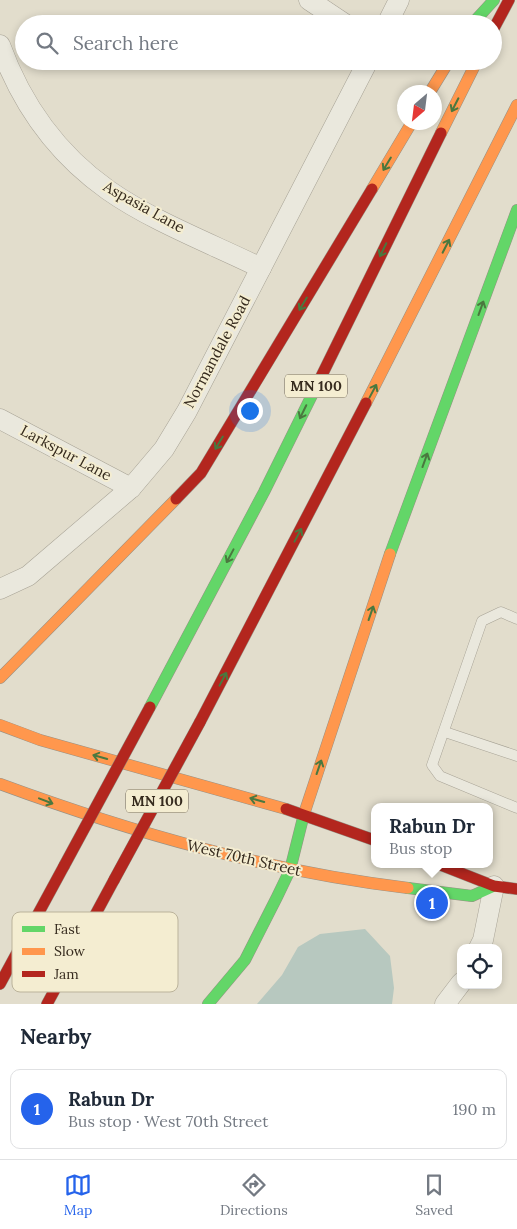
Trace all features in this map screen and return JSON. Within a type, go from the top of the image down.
[{"type":"main road","points":[[480,15],[494,0]]},
{"type":"main road","points":[[501,15],[509,0]]},
{"type":"main road","points":[[434,85],[443,70]]},
{"type":"main road","name":"MN 100","points":[[39,912],[264,492],[473,70]]},
{"type":"main road","name":"MN 100","points":[[97,912],[200,722],[390,359],[517,106]]},
{"type":"main road","points":[[0,678],[201,473],[407,130]]},
{"type":"main road","points":[[208,1004],[245,960],[290,870],[304,814],[388,560],[517,210]]},
{"type":"main road","points":[[0,725],[40,740],[304,814],[371,839]]},
{"type":"main road","name":"West 70th Street","points":[[0,784],[64,808],[184,844],[290,870],[472,896],[494,886]]},
{"type":"main road","points":[[448,868],[494,886],[517,889]]},
{"type":"main road","name":"MN 100","points":[[0,984],[12,962]]},
{"type":"main road","name":"MN 100","points":[[47,1004],[53,992]]},
{"type":"street","points":[[309,0],[332,15]]},
{"type":"street","points":[[392,15],[399,0]]},
{"type":"street","name":"Aspasia Lane","points":[[0,45],[12,77],[38,120],[70,159],[108,190],[261,268]]},
{"type":"street","name":"Normandale Road","points":[[0,589],[28,576],[131,488],[164,449],[187,411],[363,70]]},
{"type":"street","name":"Larkspur Lane","points":[[0,419],[131,488]]},
{"type":"street","points":[[481,944],[494,886]]},
{"type":"street","points":[[446,1004],[457,989]]},
{"type":"lane","points":[[517,619],[501,612],[482,621],[432,765],[440,776],[517,808]]},
{"type":"lane","points":[[445,732],[517,756]]},
{"type":"shaded area","points":[[365,929],[390,956],[394,988],[392,1004],[257,1004],[282,975],[298,947],[320,934]]},
{"type":"traffic: fast","points":[[480,15],[494,0]]},
{"type":"traffic: fast","points":[[390,554],[517,210]]},
{"type":"traffic: fast","points":[[150,707],[264,492],[317,385]]},
{"type":"traffic: fast","points":[[208,1004],[245,960],[277,897],[290,870],[304,814]]},
{"type":"traffic: fast","points":[[408,888],[472,896],[494,886]]},
{"type":"traffic: slow","points":[[434,85],[443,70]]},
{"type":"traffic: slow","points":[[441,133],[472,70]]},
{"type":"traffic: slow","points":[[366,403],[517,105]]},
{"type":"traffic: slow","points":[[372,189],[407,130]]},
{"type":"traffic: slow","points":[[0,678],[176,499]]},
{"type":"traffic: slow","points":[[304,814],[390,554]]},
{"type":"traffic: slow","points":[[0,725],[40,740],[286,809]]},
{"type":"traffic: slow","points":[[0,784],[100,819],[201,848],[303,871],[355,881],[408,888]]},
{"type":"traffic: jam","points":[[501,15],[509,0]]},
{"type":"traffic: jam","points":[[317,385],[441,133]]},
{"type":"traffic: jam","points":[[176,499],[201,473],[372,189]]},
{"type":"traffic: jam","points":[[200,722],[366,403]]},
{"type":"traffic: jam","points":[[64,866],[150,707]]},
{"type":"traffic: jam","points":[[114,880],[200,722]]},
{"type":"traffic: jam","points":[[286,809],[371,839]]},
{"type":"traffic: jam","points":[[39,912],[64,866]]},
{"type":"traffic: jam","points":[[448,868],[494,886],[517,889]]},
{"type":"traffic: jam","points":[[97,912],[114,880]]},
{"type":"traffic: jam","points":[[0,984],[12,962]]},
{"type":"traffic: jam","points":[[47,1004],[53,992]]},
{"type":"place","name":"Rabun Dr","points":[[432,903]]}]
